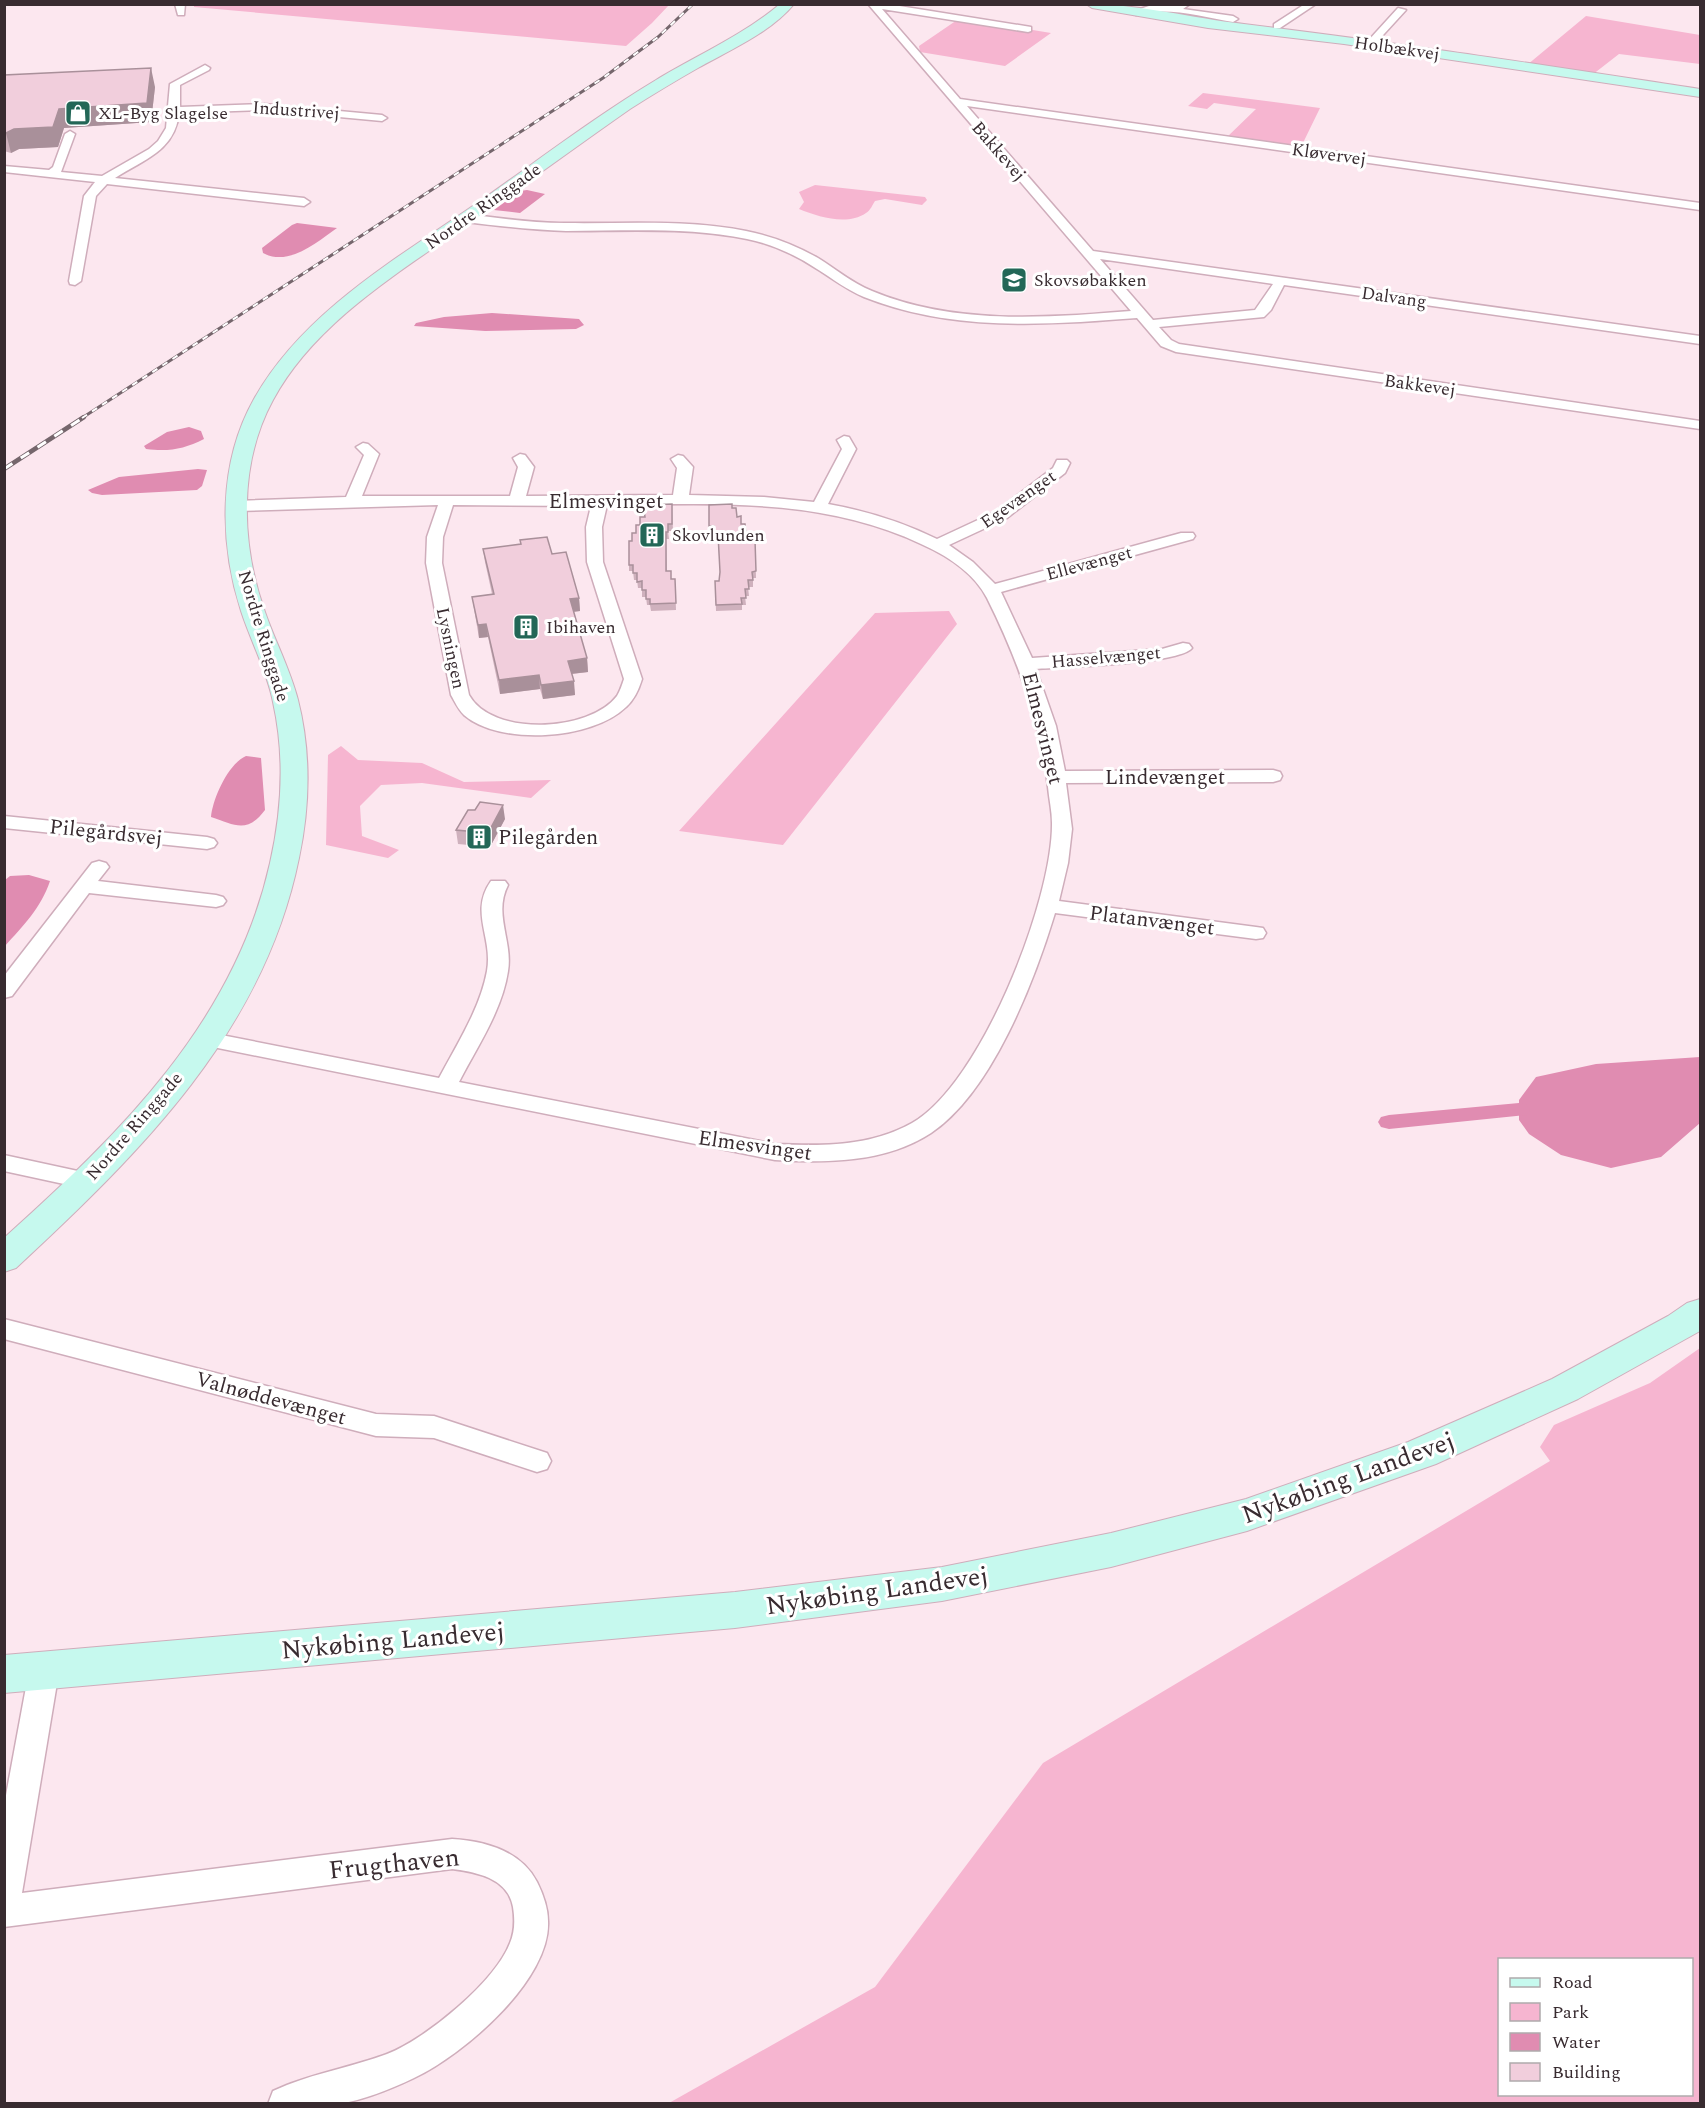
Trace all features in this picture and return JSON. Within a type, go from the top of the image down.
[{"type":"street","name":"Nordre Ringgade","points":[[4,1259],[117,1151],[164,1098],[206,1039],[240,983],[265,934],[285,864],[296,794],[294,744],[284,696],[249,600],[241,563],[236,506],[241,462],[252,423],[263,400],[286,365],[311,336],[337,313],[466,218],[659,84],[749,34],[788,4]]},
{"type":"street","name":"Holbækvej","points":[[1092,4],[1140,8],[1701,93]]},
{"type":"street","points":[[1174,10],[1186,4]]},
{"type":"street","points":[[1276,26],[1312,4]]},
{"type":"street","points":[[872,5],[1028,29]]},
{"type":"street","name":"Bakkevej","points":[[872,5],[1166,343],[1189,351],[1701,425]]},
{"type":"street","points":[[1140,8],[1174,10],[1233,19]]},
{"type":"street","points":[[1370,44],[1401,10]]},
{"type":"street","points":[[1264,24],[1290,28]]},
{"type":"street","points":[[75,281],[90,196],[102,180],[156,148],[165,140],[170,132],[174,110],[175,84],[205,68]]},
{"type":"street","name":"Kløvervej","points":[[957,102],[1701,206]]},
{"type":"street","name":"Industrivej","points":[[174,110],[264,107],[382,118]]},
{"type":"street","points":[[51,174],[58,169],[70,134]]},
{"type":"street","points":[[4,169],[304,202]]},
{"type":"street","points":[[466,218],[564,227],[660,225],[747,235],[806,256],[839,279],[868,294],[902,306],[938,313],[1026,322],[1258,314],[1264,310],[1278,286]]},
{"type":"street","name":"Dalvang","points":[[1088,254],[1701,340]]},
{"type":"street","points":[[819,507],[849,449],[844,440]]},
{"type":"street","points":[[352,502],[372,454],[363,447]]},
{"type":"street","points":[[517,500],[526,467],[519,458]]},
{"type":"street","points":[[678,459],[685,467],[680,501]]},
{"type":"street","name":"Egevænget","points":[[937,545],[1001,515],[1060,470],[1062,463]]},
{"type":"street","name":"Elmesvinget","points":[[206,1039],[775,1152],[824,1155],[875,1148],[924,1126],[960,1092],[988,1052],[1016,991],[1048,906],[1062,828],[1057,777],[1043,709],[1027,664],[991,590],[969,567],[937,545],[883,522],[819,507],[764,502],[447,500],[236,506]]},
{"type":"street","name":"Lysningen","points":[[447,500],[435,537],[434,563],[460,695],[470,711],[487,721],[507,727],[533,730],[560,729],[600,717],[620,703],[630,692],[633,679],[595,562],[594,527],[600,501]]},
{"type":"street","name":"Ellevænget","points":[[991,590],[1187,536]]},
{"type":"street","name":"Hasselvænget","points":[[1027,664],[1164,654],[1183,648]]},
{"type":"street","name":"Lindevænget","points":[[1057,777],[1274,776]]},
{"type":"street","name":"Pilegårdsvej","points":[[4,822],[207,843]]},
{"type":"street","points":[[4,991],[99,867]]},
{"type":"street","points":[[445,1087],[496,981],[499,954],[489,904],[498,885]]},
{"type":"street","points":[[84,886],[216,900]]},
{"type":"street","name":"Platanvænget","points":[[1048,906],[1256,933]]},
{"type":"street","points":[[4,1163],[87,1180]]},
{"type":"street","name":"Nykøbing Landevej","points":[[24,1672],[735,1610],[942,1584],[1111,1550],[1247,1515],[1422,1453],[1565,1389],[1701,1313]]},
{"type":"street","name":"Valnøddevænget","points":[[4,1329],[376,1425],[434,1427],[537,1461]]},
{"type":"street","points":[[4,1901],[24,1672]]},
{"type":"street","name":"Frugthaven","points":[[4,1911],[452,1854],[476,1855],[503,1865],[520,1883],[529,1902],[531,1928],[524,1952],[509,1979],[466,2024],[405,2064],[381,2074],[304,2095],[286,2103]]},
{"type":"green space","points":[[194,4],[669,5],[626,46],[194,7]]},
{"type":"green space","points":[[1586,16],[1700,35],[1700,64],[1619,54],[1592,75],[1527,65]]},
{"type":"green space","points":[[960,18],[1051,33],[1005,66],[920,52],[919,46]]},
{"type":"green space","points":[[1203,93],[1320,108],[1301,147],[1226,138],[1256,109],[1214,103],[1207,109],[1188,106]]},
{"type":"green space","points":[[815,185],[925,197],[927,200],[922,205],[885,199],[875,201],[867,212],[858,217],[833,219],[799,209],[804,202],[799,192]]},
{"type":"green space","points":[[949,611],[957,624],[783,845],[679,831],[875,613]]},
{"type":"green space","points":[[341,746],[358,760],[422,763],[464,782],[551,780],[531,798],[422,783],[381,785],[360,806],[362,836],[399,850],[388,858],[326,845],[328,755]]},
{"type":"green space","points":[[1700,1348],[1700,2103],[669,2103],[875,1987],[1043,1763],[1550,1461],[1540,1447],[1554,1425],[1650,1383]]},
{"type":"water","points":[[527,190],[545,194],[520,213],[494,210],[520,191]]},
{"type":"water","points":[[297,223],[337,228],[312,246],[293,255],[273,257],[263,253],[262,248]]},
{"type":"water","points":[[492,313],[579,319],[584,325],[576,329],[485,331],[414,326],[416,323],[444,317]]},
{"type":"water","points":[[189,427],[201,431],[204,439],[169,450],[146,449],[144,446],[167,432]]},
{"type":"water","points":[[207,470],[202,486],[197,490],[102,495],[88,490],[119,477]]},
{"type":"water","points":[[246,756],[261,758],[265,810],[252,822],[240,826],[211,817],[222,782],[233,766]]},
{"type":"water","points":[[29,875],[50,881],[37,908],[5,946],[5,880],[10,876]]},
{"type":"water","points":[[1700,1057],[1700,1123],[1661,1157],[1611,1168],[1561,1155],[1529,1134],[1519,1120],[1519,1100],[1536,1077],[1596,1064]]},
{"type":"building","points":[[151,68],[147,103],[59,109],[53,127],[14,129],[4,133],[4,75]]},
{"type":"building","points":[[672,504],[672,524],[668,524],[668,532],[666,532],[666,571],[671,571],[671,579],[675,579],[676,603],[650,604],[650,599],[646,599],[646,590],[642,590],[642,581],[637,582],[637,573],[633,573],[633,565],[629,565],[629,541],[632,541],[632,533],[636,533],[636,525],[640,525],[640,517],[645,517],[644,509],[648,509],[648,505]]},
{"type":"building","points":[[732,504],[732,508],[736,508],[737,517],[741,516],[741,524],[745,524],[746,532],[751,532],[751,540],[755,540],[756,571],[752,572],[753,580],[748,580],[749,589],[745,589],[746,598],[741,598],[742,604],[716,605],[715,581],[719,581],[720,572],[718,534],[714,534],[714,526],[709,526],[709,505]]},
{"type":"building","name":"Ibihaven","points":[[547,537],[552,554],[566,552],[579,598],[570,599],[587,658],[568,661],[574,681],[541,685],[539,675],[499,680],[486,624],[478,625],[472,597],[494,594],[483,549],[521,544],[520,540]]},
{"type":"building","points":[[480,802],[503,805],[488,833],[456,830],[468,810],[475,810]]},
{"type":"waterway","points":[[1389,1122],[1519,1110]]},
{"type":"railway","points":[[82,418],[603,78],[658,37],[693,4]]},
{"type":"railway","points":[[4,469],[84,417]]},
{"type":"place","name":"XL-Byg Slagelse","points":[[78,113]]},
{"type":"place","name":"Skovsøbakken","points":[[1014,280]]},
{"type":"place","name":"Skovlunden","points":[[652,535]]},
{"type":"place","name":"Ibihaven","points":[[526,627]]},
{"type":"place","name":"Pilegården","points":[[479,837]]}]
